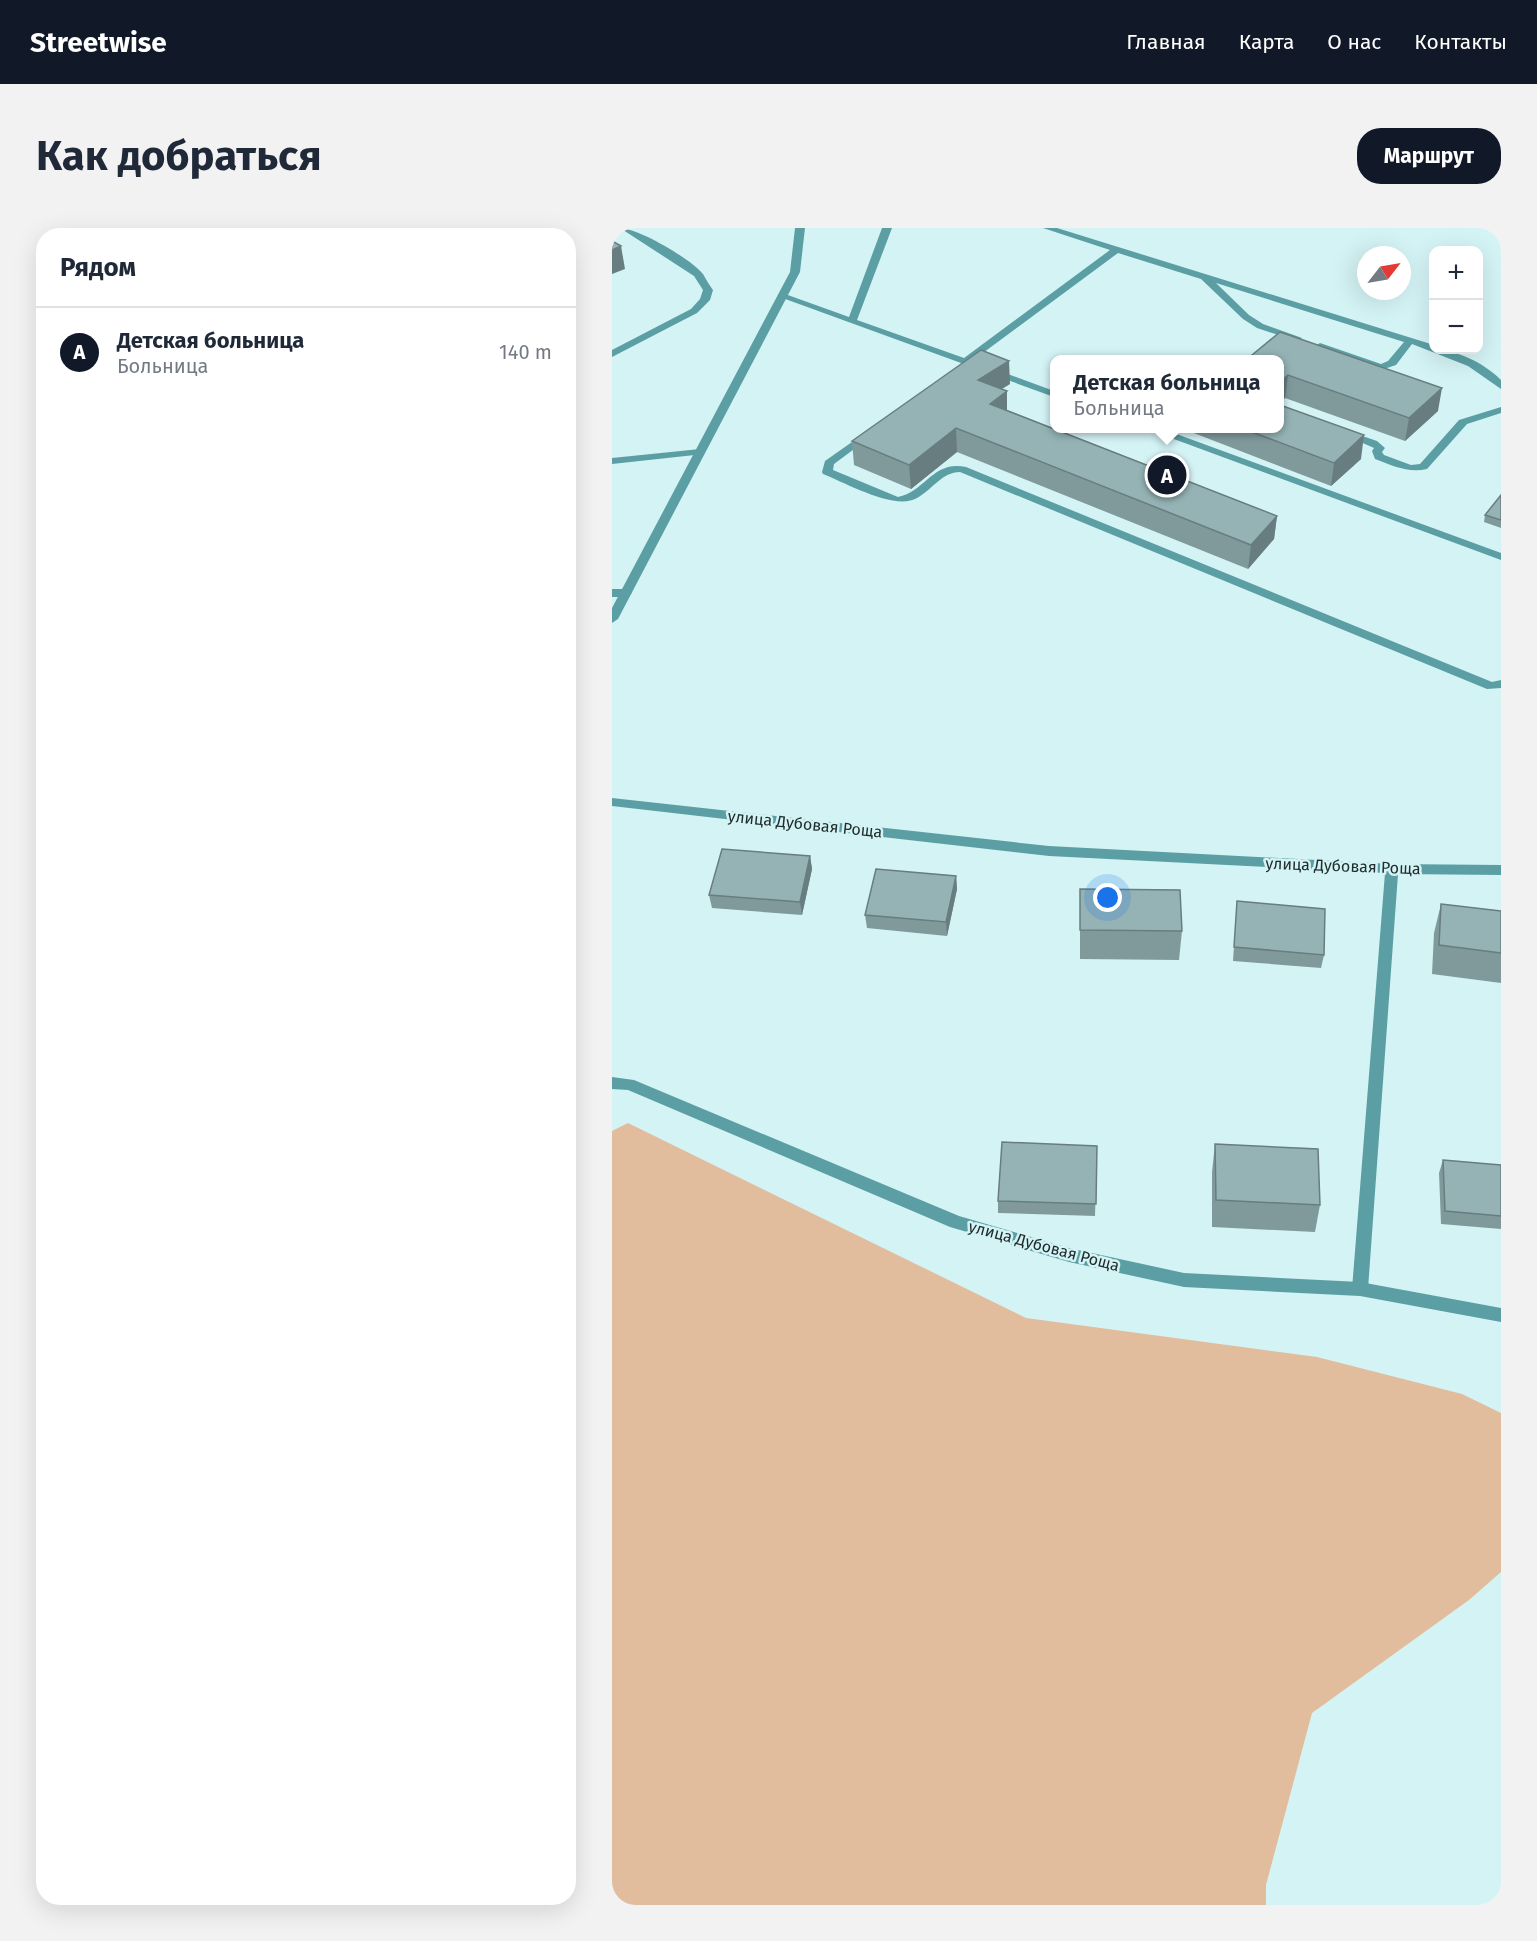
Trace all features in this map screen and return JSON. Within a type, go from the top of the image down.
[{"type":"street","points":[[612,354],[694,311],[705,300],[708,290],[698,274],[649,240],[625,228]]},
{"type":"street","points":[[612,619],[795,273],[800,228]]},
{"type":"street","points":[[852,321],[887,228]]},
{"type":"street","points":[[1048,228],[1429,347]]},
{"type":"street","points":[[961,365],[1117,249]]},
{"type":"street","points":[[1203,276],[1246,317],[1260,326],[1304,341]]},
{"type":"street","points":[[782,296],[852,321],[961,365],[1050,393]]},
{"type":"street","points":[[1315,344],[1381,367],[1392,363],[1410,340]]},
{"type":"street","points":[[1448,354],[1475,365],[1501,386]]},
{"type":"street","points":[[1329,428],[1373,443],[1380,448],[1377,451],[1379,457],[1410,468],[1417,468],[1423,467],[1462,422],[1501,410]]},
{"type":"street","points":[[874,429],[829,463],[827,472],[897,500],[912,498],[947,469],[962,469],[1491,686],[1501,684]]},
{"type":"street","points":[[1160,433],[1501,557]]},
{"type":"street","points":[[612,461],[700,453]]},
{"type":"street","points":[[612,593],[626,592]]},
{"type":"street","name":"улица Дубовая Роща","points":[[612,802],[1049,851],[1392,869],[1501,870]]},
{"type":"street","points":[[1360,1289],[1392,869]]},
{"type":"street","name":"улица Дубовая Роща","points":[[612,1083],[629,1084],[956,1222],[1070,1255],[1184,1280],[1360,1289],[1501,1315]]},
{"type":"shaded area","points":[[628,1123],[1026,1318],[1317,1357],[1462,1394],[1501,1413],[1501,1572],[1469,1600],[1312,1713],[1266,1885],[1266,1905],[612,1905],[612,1131]]},
{"type":"building","points":[[612,241],[621,246],[612,250]]},
{"type":"building","points":[[1280,332],[1442,388],[1409,418],[1288,375],[1284,378],[1284,355],[1252,355]]},
{"type":"building","points":[[981,350],[1009,361],[978,380],[1007,391],[990,404],[1050,427],[1050,433],[1064,433],[1277,516],[1251,545],[956,428],[909,465],[852,441]]},
{"type":"building","points":[[1284,406],[1364,435],[1334,463],[1255,433],[1284,433]]},
{"type":"building","points":[[1501,495],[1501,520],[1485,515]]},
{"type":"building","points":[[722,849],[810,856],[800,902],[709,895]]},
{"type":"building","points":[[876,869],[956,876],[946,922],[865,915]]},
{"type":"building","points":[[1080,889],[1180,890],[1182,931],[1080,930]]},
{"type":"building","points":[[1237,901],[1325,909],[1324,955],[1234,947]]},
{"type":"building","points":[[1441,904],[1501,911],[1501,953],[1439,945]]},
{"type":"building","points":[[1002,1142],[1097,1146],[1096,1204],[998,1201]]},
{"type":"building","points":[[1215,1144],[1318,1149],[1320,1205],[1216,1200]]},
{"type":"building","points":[[1443,1160],[1501,1165],[1501,1216],[1445,1211]]},
{"type":"place","name":"Детская больница","points":[[1167,475]]}]
